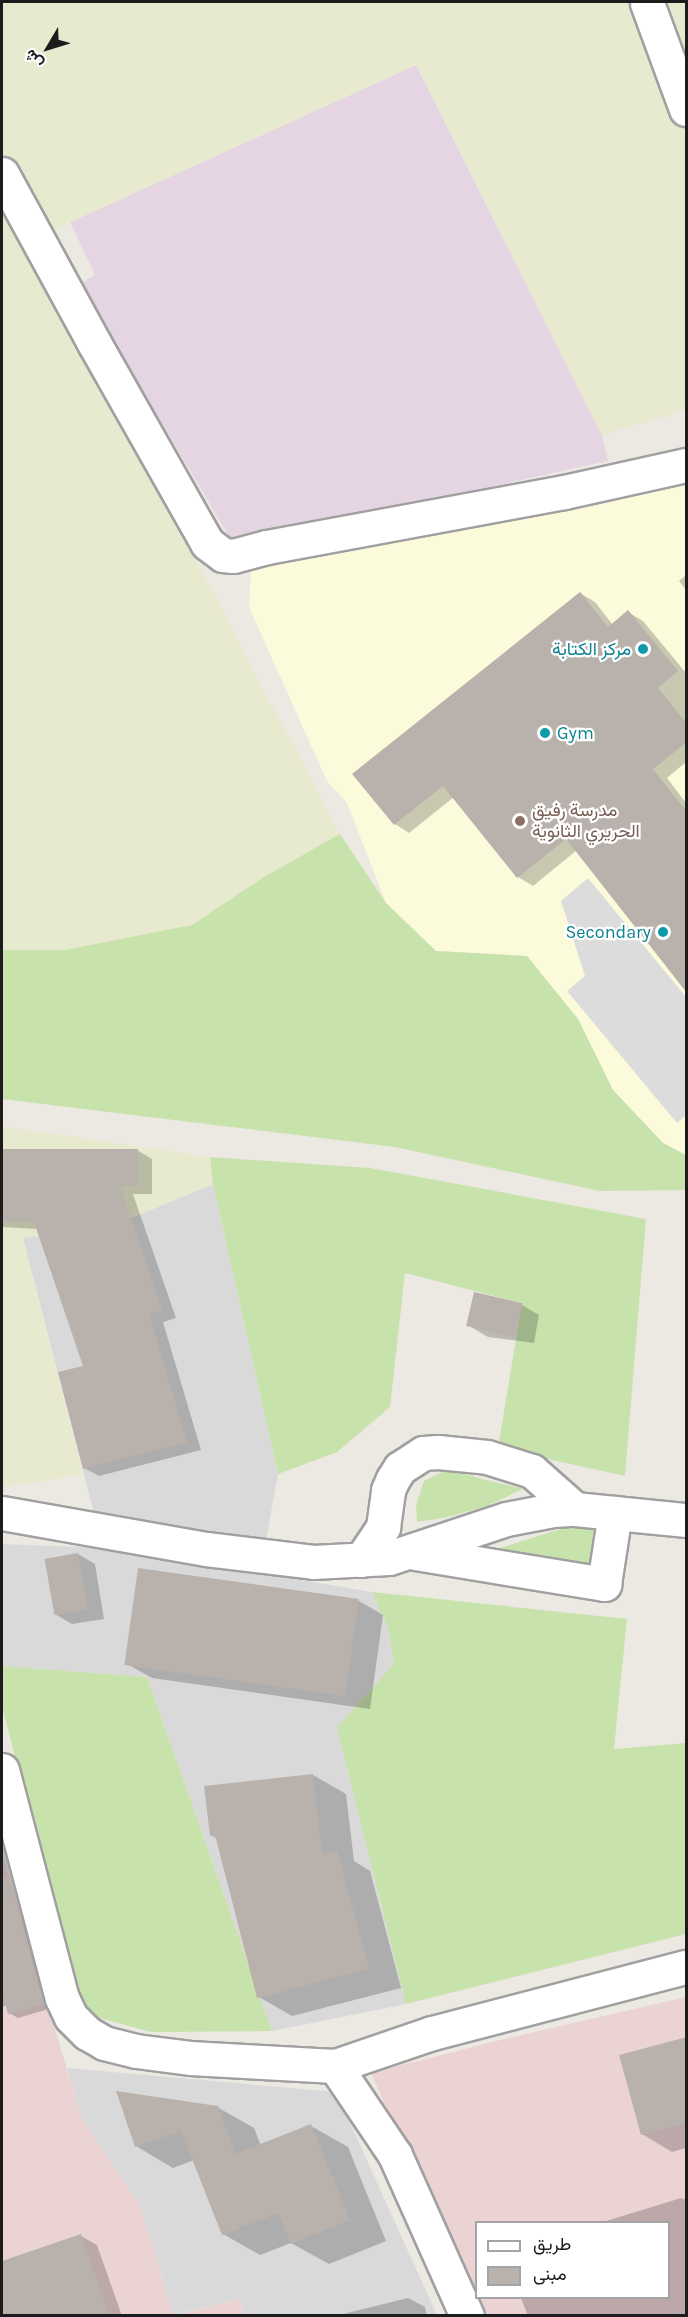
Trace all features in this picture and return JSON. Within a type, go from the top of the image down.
[{"type":"street","points":[[650,2],[687,109]]},
{"type":"street","points":[[2,174],[93,343],[204,536],[212,547],[223,555],[233,556],[267,547],[564,492],[687,465]]},
{"type":"street","points":[[361,1560],[383,1527],[393,1479],[400,1468],[423,1453],[438,1452],[487,1457],[532,1471],[575,1509]]},
{"type":"street","points":[[2,1514],[218,1551],[314,1562],[389,1558],[410,1553],[506,1519],[575,1509],[687,1520]]},
{"type":"street","points":[[410,1553],[604,1584],[615,1513]]},
{"type":"street","points":[[2,1770],[62,1998],[71,2017],[87,2033],[104,2043],[136,2051],[201,2059],[335,2066],[432,2033],[687,1967]]},
{"type":"street","points":[[335,2066],[395,2155],[467,2316]]},
{"type":"shaded area","points":[[2,2],[686,2],[686,410],[602,435],[416,65],[53,230],[37,259],[340,834],[192,925],[65,950],[2,950]]},
{"type":"shaded area","points":[[416,65],[602,435],[608,461],[233,543],[79,284],[95,275],[70,222]]},
{"type":"shaded area","name":"مدرسة رفيق الحريري الثانوية","points":[[686,479],[686,1155],[663,1143],[613,1090],[578,1019],[527,956],[436,951],[386,903],[347,803],[327,781],[249,607],[251,567]]},
{"type":"shaded area","points":[[588,878],[686,997],[686,1115],[677,1123],[567,991],[585,976],[561,901]]},
{"type":"shaded area","points":[[2,1126],[210,1157],[213,1184],[110,1227],[23,1238],[83,1475],[2,1487]]},
{"type":"shaded area","points":[[213,1184],[278,1474],[260,1573],[372,1592],[388,1628],[394,1664],[337,1727],[406,2004],[272,2031],[147,1677],[2,1666],[2,1544],[103,1548],[23,1238],[110,1227]]},
{"type":"shaded area","points":[[2,1853],[82,2119],[140,2205],[173,2315],[2,2315]]},
{"type":"shaded area","points":[[686,1997],[686,2315],[478,2315],[371,2073],[504,2039]]},
{"type":"shaded area","points":[[67,2068],[336,2092],[437,2315],[244,2315],[240,2299],[173,2315],[140,2205],[82,2119]]},
{"type":"shaded area","points":[[240,2299],[244,2315],[175,2315]]},
{"type":"green space","points":[[340,834],[386,903],[436,951],[527,956],[578,1019],[613,1090],[663,1143],[686,1155],[686,1190],[600,1191],[395,1147],[2,1099],[2,950],[65,950],[192,925],[264,877]]},
{"type":"green space","points":[[210,1157],[370,1168],[646,1219],[625,1476],[498,1448],[522,1303],[405,1273],[390,1407],[337,1452],[278,1474],[213,1184]]},
{"type":"green space","points":[[448,1469],[523,1489],[487,1506],[448,1517],[417,1522],[416,1505],[424,1481]]},
{"type":"green space","points":[[589,1520],[601,1528],[594,1566],[478,1555]]},
{"type":"green space","points":[[372,1592],[627,1619],[614,1749],[686,1743],[686,1934],[406,2004],[337,1727],[394,1664],[388,1628]]},
{"type":"green space","points":[[2,1666],[147,1677],[272,2031],[151,2032],[92,2016],[77,1997],[2,1706]]},
{"type":"building","name":"Gym","points":[[580,592],[608,627],[628,610],[678,671],[658,688],[687,724],[687,742],[653,769],[687,812],[687,993],[566,839],[517,878],[443,786],[394,825],[352,774]]},
{"type":"building","points":[[2,1149],[138,1149],[138,1186],[120,1186],[162,1310],[149,1314],[187,1442],[83,1469],[58,1372],[83,1366],[34,1222],[2,1221]]},
{"type":"building","points":[[474,1292],[523,1303],[515,1337],[466,1326]]},
{"type":"building","points":[[78,1553],[88,1609],[54,1615],[45,1559]]},
{"type":"building","points":[[138,1568],[359,1599],[345,1696],[124,1665]]},
{"type":"building","points":[[313,1774],[322,1854],[337,1850],[369,1969],[257,1998],[215,1835],[210,1836],[204,1786]]},
{"type":"building","points":[[9,1878],[44,2004],[8,2014],[2,1991],[2,1879]]},
{"type":"building","points":[[687,2037],[687,2123],[641,2135],[619,2055]]},
{"type":"building","points":[[116,2091],[218,2106],[235,2154],[311,2124],[350,2220],[291,2244],[278,2213],[222,2235],[181,2131],[135,2147]]},
{"type":"building","points":[[81,2234],[109,2316],[2,2316],[2,2261]]},
{"type":"place","name":"مركز الكتابة","points":[[643,649]]},
{"type":"place","name":"Gym","points":[[545,733]]},
{"type":"place","name":"مدرسة رفيق الحريري الثانوية","points":[[520,821]]},
{"type":"place","name":"Secondary","points":[[663,932]]}]
